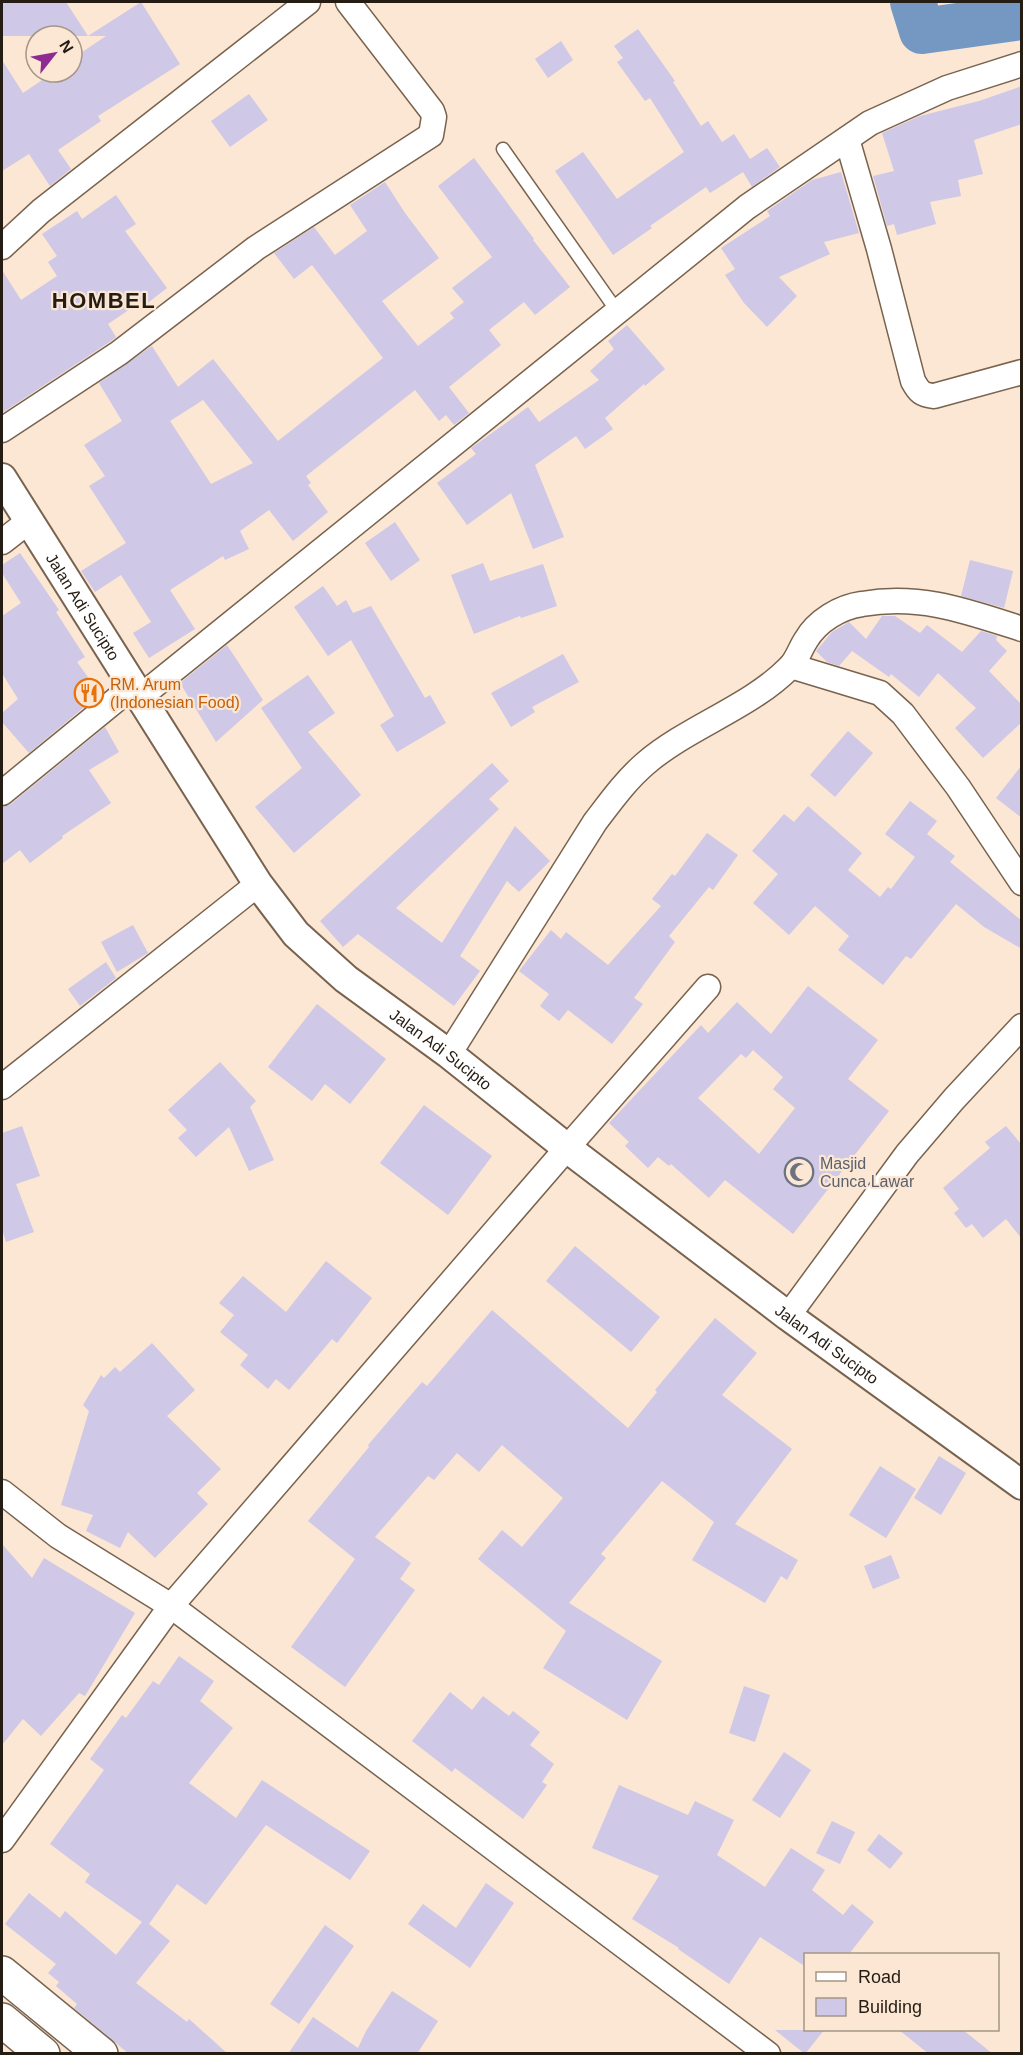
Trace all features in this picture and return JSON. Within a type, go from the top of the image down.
[{"type":"highway","points":[[2,1973],[101,2054]]},
{"type":"highway","points":[[2,2020],[43,2054]]},
{"type":"street","points":[[2,247],[41,212],[308,2]]},
{"type":"street","points":[[2,430],[119,353],[256,248],[431,135],[434,117],[432,111],[348,2]]},
{"type":"street","points":[[2,793],[136,692],[747,207],[870,123],[946,88],[1022,64]]},
{"type":"street","points":[[847,139],[879,249],[913,381],[918,391],[923,395],[934,396],[1022,372]]},
{"type":"street","name":"Jalan Adi Sucipto","points":[[2,477],[258,884],[296,934],[346,979],[448,1054],[567,1148],[788,1316],[1022,1485]]},
{"type":"street","points":[[2,542],[29,521]]},
{"type":"street","points":[[448,1054],[595,822],[617,794],[646,763],[771,684],[791,666],[807,638],[823,621],[845,608],[861,604],[925,601],[958,608],[1022,629]]},
{"type":"street","points":[[791,666],[880,693],[903,714],[958,788],[1022,883]]},
{"type":"street","points":[[2,1087],[258,884]]},
{"type":"street","points":[[2,1840],[171,1606],[708,987]]},
{"type":"street","points":[[788,1316],[907,1154],[1022,1026]]},
{"type":"street","points":[[8,1497],[57,1536],[171,1606],[768,2054]]},
{"type":"lane","points":[[503,149],[617,311]]},
{"type":"building","points":[[2,2],[66,2],[80,24],[24,24],[24,36],[2,36]]},
{"type":"building","points":[[141,2],[180,64],[98,116],[101,121],[58,150],[71,169],[50,186],[29,154],[2,171],[2,60],[23,93],[36,84],[84,84],[84,51],[106,36],[88,36]]},
{"type":"building","points":[[638,29],[675,81],[673,82],[701,126],[708,121],[722,142],[734,134],[750,159],[767,148],[780,167],[752,187],[743,172],[710,193],[706,187],[613,255],[555,171],[583,152],[617,199],[684,152],[650,98],[645,101],[617,62],[623,58],[614,46]]},
{"type":"building","points":[[561,41],[573,60],[548,78],[535,59]]},
{"type":"building","points":[[1022,86],[1022,124],[974,140],[983,174],[958,180],[961,196],[930,202],[936,224],[897,235],[894,224],[887,226],[873,176],[894,171],[882,133],[920,116],[979,101]]},
{"type":"building","points":[[249,94],[268,120],[230,147],[211,121]]},
{"type":"building","points":[[474,158],[570,287],[535,315],[524,302],[489,330],[501,345],[449,387],[469,413],[454,425],[446,415],[439,421],[415,390],[306,476],[311,483],[308,485],[328,512],[293,541],[269,510],[240,531],[249,549],[225,560],[223,556],[170,590],[195,629],[149,658],[133,633],[151,622],[121,575],[95,592],[81,571],[126,543],[89,486],[105,476],[84,445],[122,421],[99,383],[152,346],[178,387],[213,359],[278,441],[383,358],[312,265],[294,279],[274,253],[314,227],[335,255],[367,231],[350,205],[385,182],[439,258],[382,301],[418,346],[454,318],[450,313],[464,302],[452,288],[492,257],[438,186]],"holes":[[[203,400],[253,463],[211,484],[170,421]]]},
{"type":"building","points":[[841,172],[859,233],[824,242],[830,254],[779,277],[797,296],[767,327],[744,303],[725,275],[735,269],[721,248],[770,216],[767,211],[812,180]]},
{"type":"building","points":[[116,195],[136,224],[125,231],[167,288],[145,305],[142,301],[108,324],[116,337],[111,341],[2,413],[2,270],[21,300],[57,276],[48,262],[57,256],[42,234],[77,211],[82,219]]},
{"type":"building","points":[[627,325],[665,369],[605,418],[613,429],[585,449],[576,436],[535,465],[564,537],[533,549],[511,493],[467,525],[437,483],[476,454],[471,448],[528,407],[539,422],[599,380],[590,371],[614,349],[608,341]]},
{"type":"building","points":[[395,522],[420,560],[391,581],[365,543]]},
{"type":"building","points":[[20,553],[59,610],[56,612],[85,657],[77,662],[100,694],[29,753],[2,722],[2,713],[18,699],[2,673],[2,616],[21,603],[2,573],[2,565]]},
{"type":"building","points":[[970,560],[1013,571],[1004,608],[961,596]]},
{"type":"building","points":[[483,563],[490,581],[543,564],[557,606],[521,618],[520,616],[474,634],[451,575]]},
{"type":"building","points":[[323,586],[337,606],[346,600],[353,613],[371,606],[425,698],[430,695],[446,723],[397,752],[380,725],[394,716],[351,640],[328,656],[294,607]]},
{"type":"building","points":[[882,616],[895,616],[920,633],[927,625],[962,652],[981,631],[997,636],[996,640],[1007,651],[989,671],[1022,705],[1022,722],[983,758],[955,728],[976,708],[938,673],[919,697],[891,674],[889,677],[852,651],[839,666],[827,662],[816,651],[832,632],[849,622],[866,639]]},
{"type":"building","points":[[227,645],[263,700],[216,742],[180,683]]},
{"type":"building","points":[[563,654],[579,682],[532,707],[535,712],[511,727],[491,693]]},
{"type":"building","points":[[308,675],[335,713],[308,732],[361,795],[294,853],[255,807],[302,768],[261,708]]},
{"type":"building","points":[[105,727],[119,752],[89,770],[111,803],[62,836],[63,838],[30,863],[20,850],[2,864],[2,807],[11,804]]},
{"type":"building","points":[[848,731],[873,753],[835,797],[810,775]]},
{"type":"building","points":[[492,763],[509,781],[489,799],[499,809],[396,908],[442,943],[515,826],[550,861],[519,892],[507,881],[460,956],[480,971],[454,1006],[358,934],[343,947],[320,921]]},
{"type":"building","points":[[1022,765],[1022,818],[996,798]]},
{"type":"building","points":[[910,801],[937,821],[927,834],[955,856],[950,862],[1022,921],[1022,949],[984,927],[956,904],[911,959],[906,956],[883,985],[838,950],[849,936],[815,906],[789,935],[753,903],[778,874],[752,851],[784,814],[794,822],[808,806],[862,853],[848,870],[880,897],[888,887],[891,889],[915,857],[885,834]]},
{"type":"building","points":[[707,833],[738,855],[713,890],[709,887],[669,936],[675,942],[634,998],[643,1004],[612,1044],[568,1010],[559,1021],[540,1006],[549,994],[519,971],[551,930],[561,939],[566,932],[608,965],[661,906],[652,899],[672,874],[675,876]]},
{"type":"building","points":[[133,925],[148,953],[117,972],[101,942]]},
{"type":"building","points":[[106,962],[116,978],[80,1006],[68,989]]},
{"type":"building","points":[[808,986],[878,1040],[848,1079],[889,1111],[793,1234],[725,1180],[709,1198],[671,1164],[669,1166],[658,1157],[648,1168],[625,1146],[629,1142],[609,1123],[701,1025],[708,1033],[737,1002],[771,1034]],"holes":[[[753,1050],[783,1077],[773,1089],[795,1108],[759,1154],[698,1098],[741,1054],[746,1058]]]},
{"type":"building","points":[[317,1004],[386,1059],[350,1104],[325,1084],[312,1101],[268,1067]]},
{"type":"building","points":[[220,1062],[256,1101],[250,1107],[274,1160],[249,1171],[229,1127],[196,1157],[178,1138],[187,1130],[168,1110]]},
{"type":"building","points":[[424,1105],[492,1156],[448,1215],[380,1163]]},
{"type":"building","points":[[22,1126],[40,1176],[16,1184],[34,1232],[6,1242],[2,1229],[2,1133]]},
{"type":"building","points":[[1006,1126],[1022,1145],[1022,1239],[1006,1219],[983,1238],[972,1224],[966,1228],[954,1213],[959,1209],[943,1188],[990,1148],[985,1142]]},
{"type":"building","points":[[575,1246],[660,1317],[631,1352],[546,1281]]},
{"type":"building","points":[[326,1261],[372,1298],[337,1343],[332,1339],[289,1390],[276,1379],[268,1389],[240,1365],[248,1355],[220,1332],[234,1315],[219,1303],[243,1276],[286,1312]]},
{"type":"building","points":[[492,1310],[628,1428],[657,1392],[655,1390],[715,1318],[757,1353],[722,1395],[792,1449],[735,1524],[798,1560],[787,1580],[781,1576],[765,1603],[692,1560],[714,1522],[662,1481],[601,1554],[606,1558],[569,1603],[662,1661],[627,1720],[543,1668],[566,1631],[478,1559],[502,1530],[522,1547],[563,1498],[502,1445],[479,1472],[457,1453],[434,1480],[428,1476],[375,1537],[411,1563],[400,1579],[415,1590],[345,1687],[291,1647],[355,1559],[308,1521],[369,1447],[368,1445],[422,1382],[427,1386]]},
{"type":"building","points":[[152,1343],[195,1390],[167,1416],[221,1469],[197,1493],[208,1504],[155,1558],[128,1532],[120,1548],[86,1531],[93,1515],[61,1505],[89,1411],[83,1405],[101,1375],[104,1378],[115,1367],[120,1372]]},
{"type":"building","points":[[939,1456],[966,1473],[941,1515],[914,1498]]},
{"type":"building","points":[[880,1466],[916,1489],[886,1538],[849,1515]]},
{"type":"building","points":[[2,1544],[32,1578],[44,1558],[135,1613],[85,1696],[79,1693],[41,1736],[23,1719],[2,1745]]},
{"type":"building","points":[[891,1555],[900,1578],[873,1589],[864,1566]]},
{"type":"building","points":[[179,1656],[214,1681],[200,1701],[233,1728],[189,1783],[236,1818],[262,1780],[370,1851],[350,1880],[266,1825],[206,1905],[177,1884],[149,1924],[170,1941],[136,1983],[187,2022],[189,2019],[228,2054],[129,2054],[74,2008],[77,2004],[56,1986],[59,1982],[48,1973],[56,1964],[5,1924],[29,1893],[60,1918],[65,1911],[116,1955],[142,1922],[85,1882],[90,1874],[50,1844],[104,1770],[90,1759],[122,1715],[126,1718],[153,1681],[159,1685]]},
{"type":"building","points":[[744,1686],[770,1695],[755,1742],[729,1733]]},
{"type":"building","points":[[450,1692],[472,1710],[483,1696],[509,1716],[513,1711],[540,1732],[530,1745],[554,1764],[542,1782],[547,1785],[523,1819],[455,1768],[452,1772],[412,1741]]},
{"type":"building","points":[[784,1752],[811,1770],[780,1818],[752,1800]]},
{"type":"building","points":[[619,1785],[688,1815],[695,1801],[734,1820],[717,1855],[765,1887],[791,1848],[825,1870],[812,1890],[843,1915],[852,1904],[874,1922],[850,1953],[804,1953],[804,1966],[760,1937],[729,1984],[679,1948],[632,1919],[659,1876],[592,1848]]},
{"type":"building","points":[[832,1821],[855,1832],[840,1864],[816,1853]]},
{"type":"building","points":[[879,1834],[903,1853],[890,1869],[867,1850]]},
{"type":"building","points":[[486,1883],[514,1903],[470,1968],[408,1924],[423,1904],[456,1928]]},
{"type":"building","points":[[325,1925],[354,1946],[299,2024],[270,2004]]},
{"type":"building","points":[[392,1991],[438,2021],[417,2054],[288,2054],[313,2017],[358,2048],[366,2031]]},
{"type":"building","points":[[775,2030],[823,2031],[805,2054]]},
{"type":"building","points":[[900,2031],[964,2031],[993,2054],[929,2054]]},
{"type":"waterway","points":[[913,2],[922,31],[1022,17]]},
{"type":"place","name":"RM. Arum (Indonesian Food)","points":[[89,693]]},
{"type":"place","name":"Masjid Cunca Lawar","points":[[799,1172]]},
{"type":"district","name":"HOMBEL","points":[[104,300]]}]
